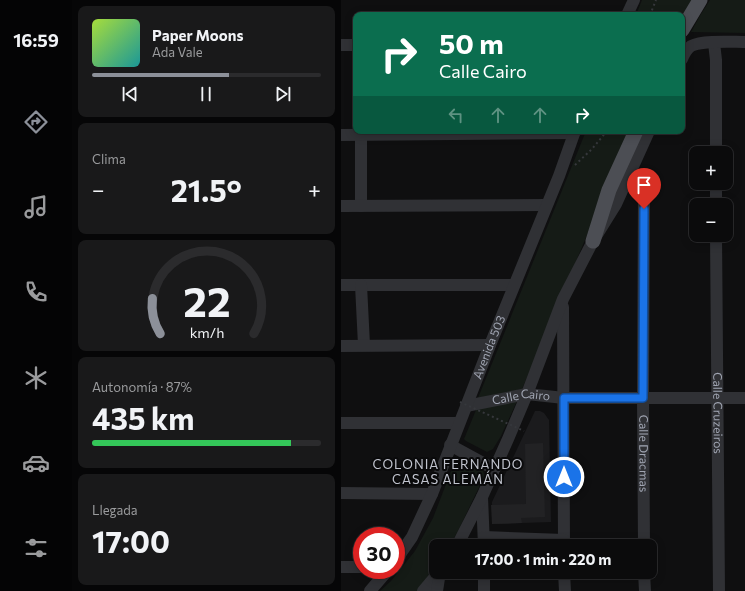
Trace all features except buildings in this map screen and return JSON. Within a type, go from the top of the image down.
[{"type":"main road","points":[[685,25],[700,0]]},
{"type":"main road","points":[[593,241],[609,190],[635,134]]},
{"type":"street","points":[[685,54],[691,47],[701,44],[745,42]]},
{"type":"street","points":[[714,43],[716,146]]},
{"type":"street","points":[[341,45],[353,45]]},
{"type":"street","points":[[341,135],[361,134],[361,206]]},
{"type":"street","name":"Avenida 503","points":[[405,548],[412,538],[432,494],[459,423],[463,404],[559,176],[574,134]]},
{"type":"street","points":[[461,539],[482,497],[527,394],[563,299],[593,241],[616,204],[648,134]]},
{"type":"street","name":"Calle Dracmas","points":[[629,176],[644,193],[644,539]]},
{"type":"street","points":[[341,206],[546,205]]},
{"type":"street","name":"Calle Cruzeiros","points":[[716,242],[719,591]]},
{"type":"street","points":[[341,285],[514,285]]},
{"type":"street","points":[[361,285],[364,346]]},
{"type":"street","points":[[563,299],[564,539]]},
{"type":"street","points":[[341,346],[489,345]]},
{"type":"street","name":"Calle Cairo","points":[[463,404],[527,394],[564,398],[745,398]]},
{"type":"street","points":[[341,423],[459,423]]},
{"type":"street","points":[[450,445],[494,469]]},
{"type":"street","points":[[341,493],[432,494]]},
{"type":"street","points":[[482,497],[484,539]]},
{"type":"street","points":[[341,567],[353,567]]},
{"type":"street","points":[[370,591],[380,579]]},
{"type":"street","points":[[423,591],[433,579]]},
{"type":"street","points":[[437,591],[438,579]]},
{"type":"street","points":[[484,579],[484,591]]},
{"type":"street","points":[[564,579],[565,591]]},
{"type":"street","points":[[644,579],[645,591]]},
{"type":"path","points":[[651,12],[656,0]]},
{"type":"path","points":[[559,176],[571,169],[592,149],[604,134]]},
{"type":"path","points":[[463,404],[523,431]]},
{"type":"shaded area","points":[[642,0],[693,0],[685,14],[685,12],[637,12]]},
{"type":"shaded area","points":[[710,0],[745,0],[745,33],[691,32]]},
{"type":"shaded area","points":[[585,134],[630,134],[522,389],[478,398]]},
{"type":"shaded area","points":[[518,399],[501,436],[493,449],[487,452],[464,439],[476,410]]},
{"type":"shaded area","points":[[535,411],[544,413],[549,420],[551,522],[492,524],[492,502]]},
{"type":"shaded area","points":[[463,461],[479,467],[482,469],[484,476],[457,533],[453,539],[429,539],[429,575],[417,591],[380,591],[393,579],[405,579],[405,564],[415,551],[433,518],[453,466],[457,462]]},
{"type":"district","name":"COLONIA FERNANDO CASAS ALEMÁN","points":[[448,472]]},
{"type":"route","points":[[564,477],[564,398],[643,398],[644,209]]}]
